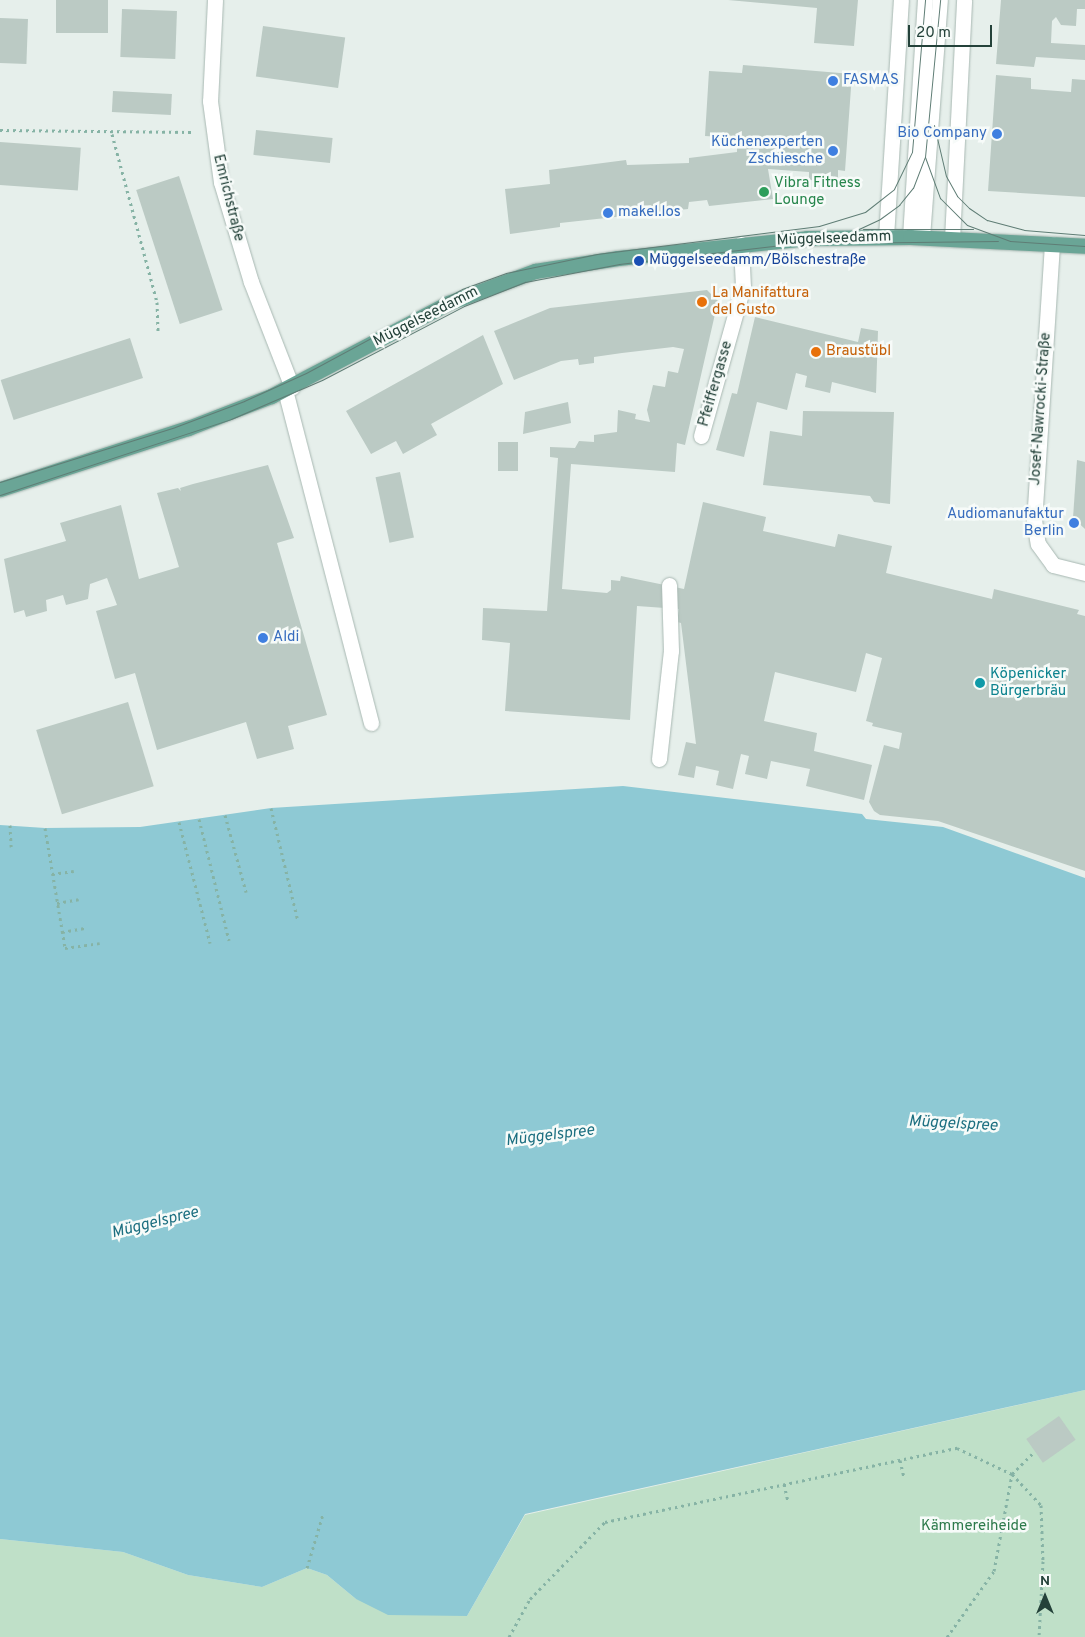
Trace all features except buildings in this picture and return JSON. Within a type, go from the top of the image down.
[{"type":"main road","name":"Müggelseedamm","points":[[0,489],[188,428],[288,389],[448,303],[522,275],[618,258],[741,244],[916,237],[1085,246]]},
{"type":"street","name":"Emrichstraße","points":[[215,0],[210,101],[221,182],[251,282],[288,389],[370,724]]},
{"type":"street","points":[[886,237],[901,0]]},
{"type":"street","points":[[916,237],[926,0]]},
{"type":"street","points":[[916,237],[940,0]]},
{"type":"street","points":[[952,239],[964,0]]},
{"type":"street","name":"Pfeiffergasse","points":[[701,436],[743,287],[741,244]]},
{"type":"street","name":"Josef-Nawrocki-Straße","points":[[1052,244],[1034,520],[1038,544],[1053,565],[1085,573]]},
{"type":"street","points":[[659,759],[670,651],[669,585]]},
{"type":"path","points":[[0,130],[112,134],[198,132]]},
{"type":"path","points":[[112,134],[157,302],[158,332]]},
{"type":"path","points":[[271,808],[298,921]]},
{"type":"path","points":[[225,814],[246,892]]},
{"type":"path","points":[[200,819],[229,940]]},
{"type":"path","points":[[179,822],[210,943]]},
{"type":"path","points":[[10,825],[11,847]]},
{"type":"path","points":[[45,828],[65,948],[100,943]]},
{"type":"path","points":[[52,874],[74,870]]},
{"type":"path","points":[[57,903],[79,899]]},
{"type":"path","points":[[62,932],[84,928]]},
{"type":"path","points":[[509,1637],[530,1598],[605,1522],[957,1448],[1012,1474],[1041,1505],[1043,1561],[1039,1637]]},
{"type":"path","points":[[947,1637],[994,1572],[1012,1474],[1034,1452]]},
{"type":"path","points":[[900,1460],[904,1477]]},
{"type":"path","points":[[784,1484],[788,1502]]},
{"type":"path","points":[[307,1568],[323,1514]]},
{"type":"green space","name":"Kämmereiheide","points":[[1085,1390],[1085,1637],[0,1637],[0,1539],[123,1552],[188,1575],[262,1587],[307,1568],[327,1575],[356,1599],[467,1616],[525,1515]]},
{"type":"water","name":"Müggelspree","points":[[623,786],[862,814],[866,819],[943,827],[1085,878],[1085,1390],[525,1514],[467,1616],[388,1615],[356,1599],[327,1575],[307,1568],[262,1587],[188,1575],[123,1552],[0,1539],[0,825],[45,828],[140,827],[271,808]]},
{"type":"tram line","points":[[0,482],[175,427],[244,401],[306,373],[462,289],[506,273],[597,254],[819,226],[865,212],[894,189],[912,152],[925,0]]},
{"type":"tram line","points":[[0,495],[231,419],[322,380],[464,306],[525,282],[619,264],[816,241],[848,234],[880,219],[899,205],[913,188],[925,157],[940,0]]},
{"type":"tram line","points":[[934,125],[946,176],[957,196],[969,208],[987,220],[1024,230],[1085,235]]},
{"type":"tram line","points":[[925,157],[940,198],[967,225],[1010,241],[1085,246]]},
{"type":"tram line","points":[[863,229],[973,229]]},
{"type":"tram line","points":[[830,243],[998,241]]},
{"type":"place","name":"FASMAS","points":[[833,81]]},
{"type":"place","name":"Bio Company","points":[[997,134]]},
{"type":"place","name":"Küchenexperten Zschiesche","points":[[833,151]]},
{"type":"place","name":"Vibra Fitness Lounge","points":[[764,192]]},
{"type":"place","name":"makel.los","points":[[608,213]]},
{"type":"place","name":"Müggelseedamm/Bölschestraße","points":[[639,261]]},
{"type":"place","name":"La Manifattura del Gusto","points":[[702,302]]},
{"type":"place","name":"Braustübl","points":[[816,352]]},
{"type":"place","name":"Audiomanufaktur Berlin","points":[[1074,523]]},
{"type":"place","name":"Aldi","points":[[263,638]]},
{"type":"place","name":"Köpenicker Bürgerbräu","points":[[980,683]]}]
